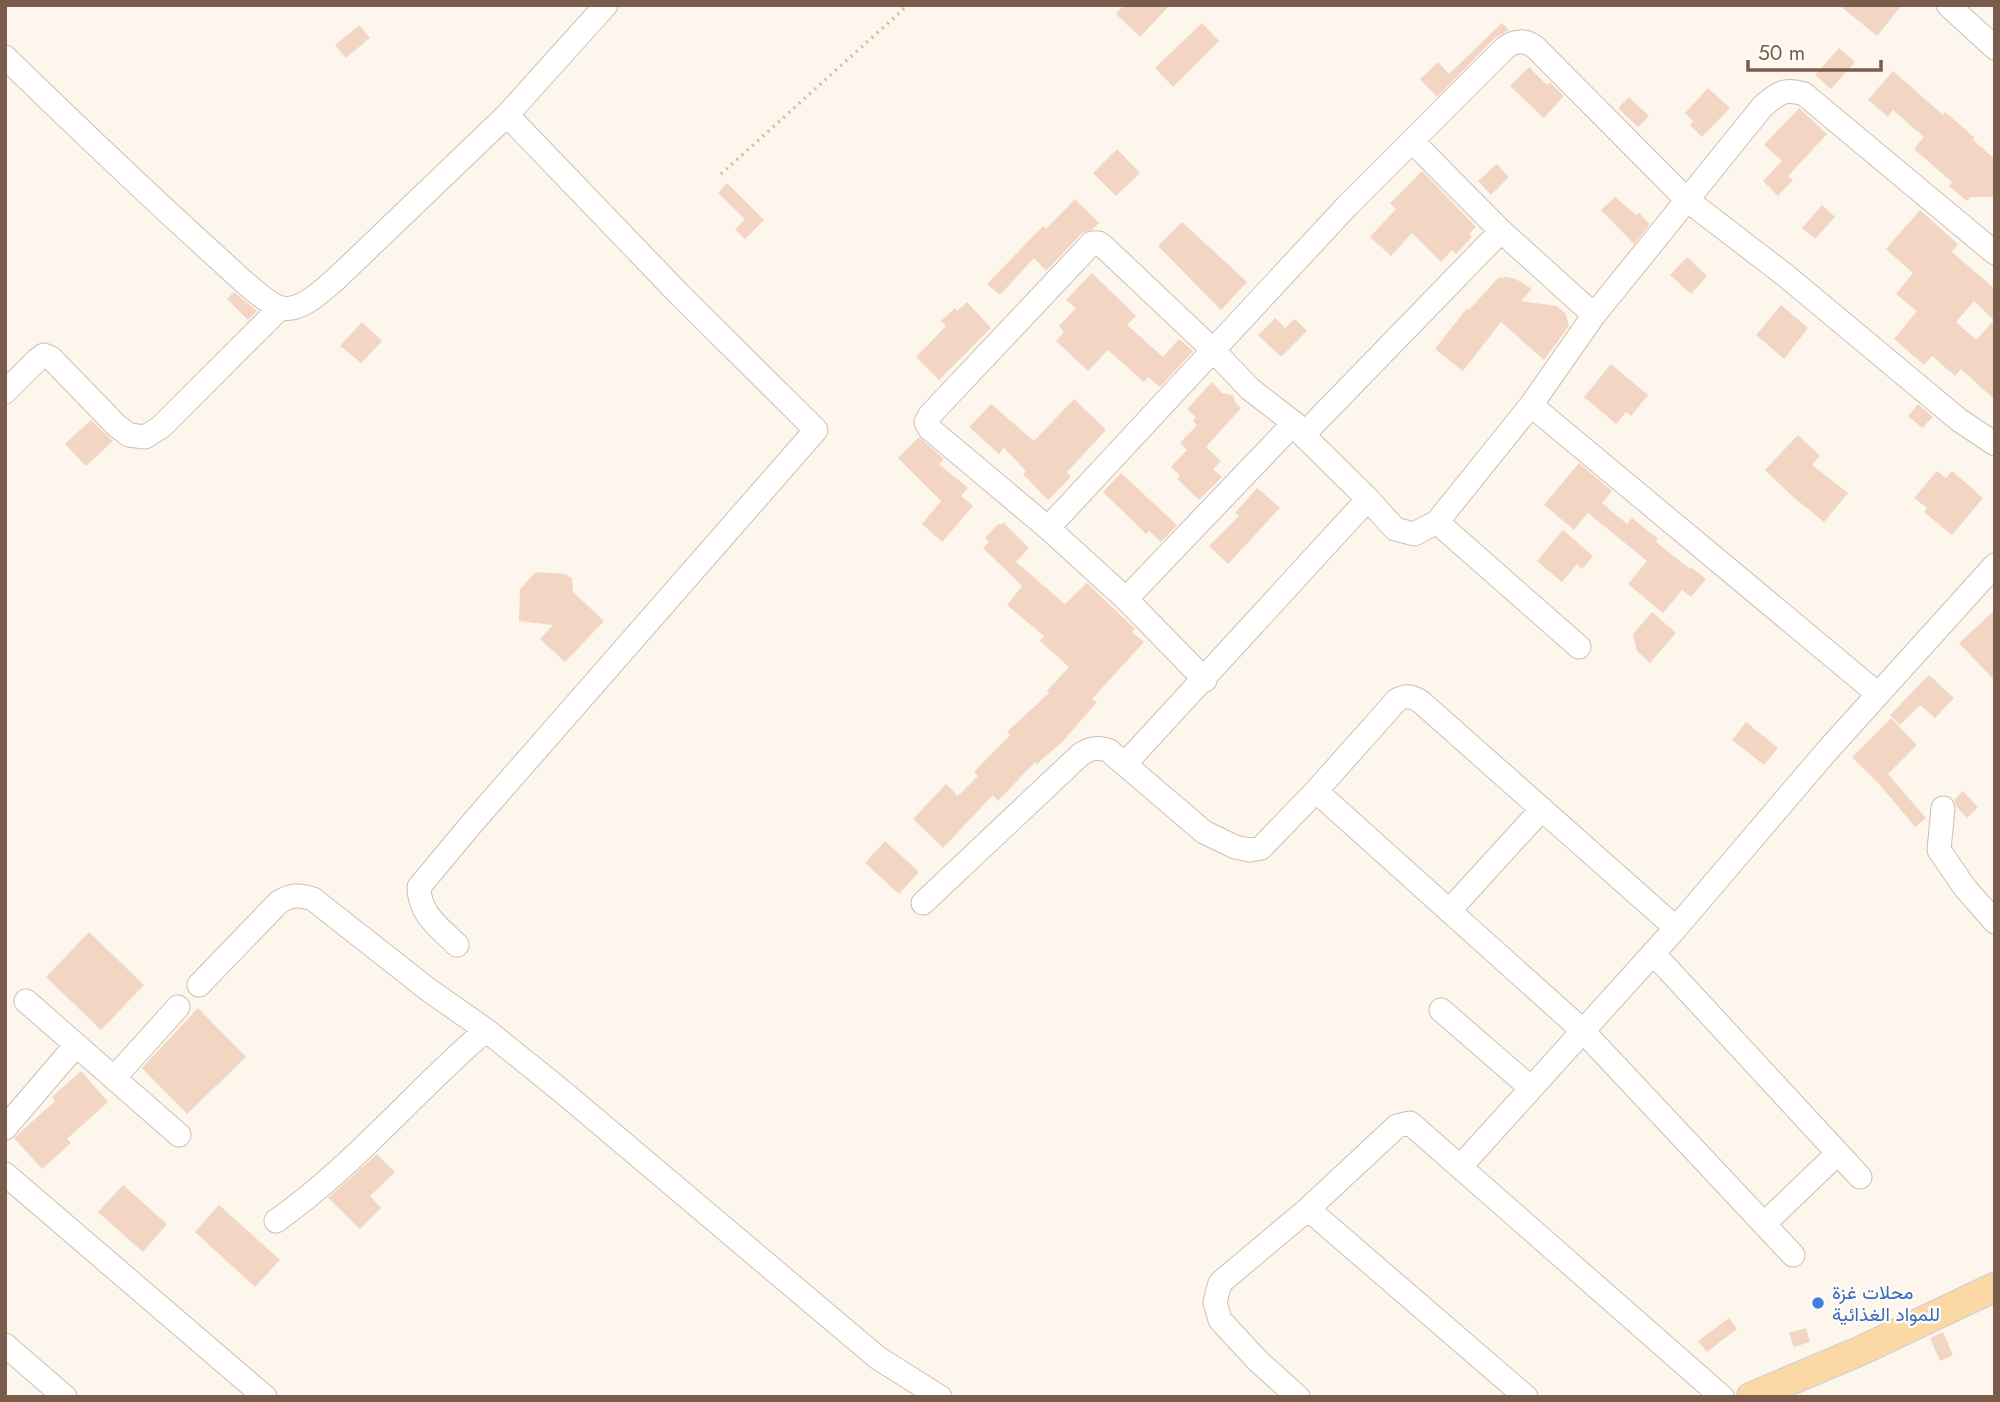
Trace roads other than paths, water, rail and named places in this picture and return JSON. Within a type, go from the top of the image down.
[{"type":"main road","points":[[1768,1394],[1995,1287]]},
{"type":"street","points":[[5,57],[125,174],[239,276],[280,308],[292,308],[317,295],[337,278],[507,115],[607,5]]},
{"type":"street","points":[[1948,5],[1995,48]]},
{"type":"street","points":[[1048,528],[1347,206],[1511,42],[1529,43],[1687,200],[1786,275],[1959,420],[1995,444]]},
{"type":"street","points":[[1205,680],[1126,599],[1048,528],[930,429],[926,422],[1091,243],[1099,243],[1104,247],[1213,350],[1250,389],[1298,429],[1395,529],[1414,534],[1437,522],[1531,405],[1594,315],[1763,106],[1775,95],[1790,90],[1804,94],[1995,253]]},
{"type":"street","points":[[457,945],[424,912],[419,899],[419,887],[816,430],[680,295],[507,115]]},
{"type":"street","points":[[1412,141],[1501,231],[1594,315]]},
{"type":"street","points":[[1126,599],[1501,231]]},
{"type":"street","points":[[5,392],[44,355],[51,358],[117,426],[129,435],[145,437],[161,426],[280,308]]},
{"type":"street","points":[[1531,405],[1878,694]]},
{"type":"street","points":[[1125,764],[1205,680],[1368,499]]},
{"type":"street","points":[[1437,522],[1579,647]]},
{"type":"street","points":[[1461,1166],[1676,928],[1878,694],[1995,565]]},
{"type":"street","points":[[923,904],[1088,749],[1098,747],[1108,750],[1204,832],[1235,848],[1261,848],[1397,700],[1413,696],[1676,928]]},
{"type":"street","points":[[1316,791],[1582,1030],[1793,1255]]},
{"type":"street","points":[[1943,808],[1939,850],[1965,888],[1995,922]]},
{"type":"street","points":[[1449,911],[1542,810]]},
{"type":"street","points":[[199,985],[279,902],[290,896],[300,895],[313,899],[430,991],[486,1030],[564,1093],[878,1358],[940,1397]]},
{"type":"street","points":[[1653,953],[1860,1177]]},
{"type":"street","points":[[26,1001],[179,1135]]},
{"type":"street","points":[[114,1078],[178,1007]]},
{"type":"street","points":[[1441,1010],[1531,1088]]},
{"type":"street","points":[[276,1222],[335,1174],[443,1067],[486,1030]]},
{"type":"street","points":[[5,1128],[76,1045]]},
{"type":"street","points":[[1298,1397],[1258,1362],[1220,1320],[1215,1302],[1220,1283],[1308,1209],[1397,1125],[1410,1123],[1722,1397]]},
{"type":"street","points":[[1764,1224],[1838,1153]]},
{"type":"street","points":[[5,1174],[265,1397]]},
{"type":"street","points":[[1308,1209],[1526,1397]]},
{"type":"street","points":[[5,1345],[65,1397]]},
{"type":"place","name":"محلات غزة للمواد الغذائية","points":[[1818,1303]]}]
